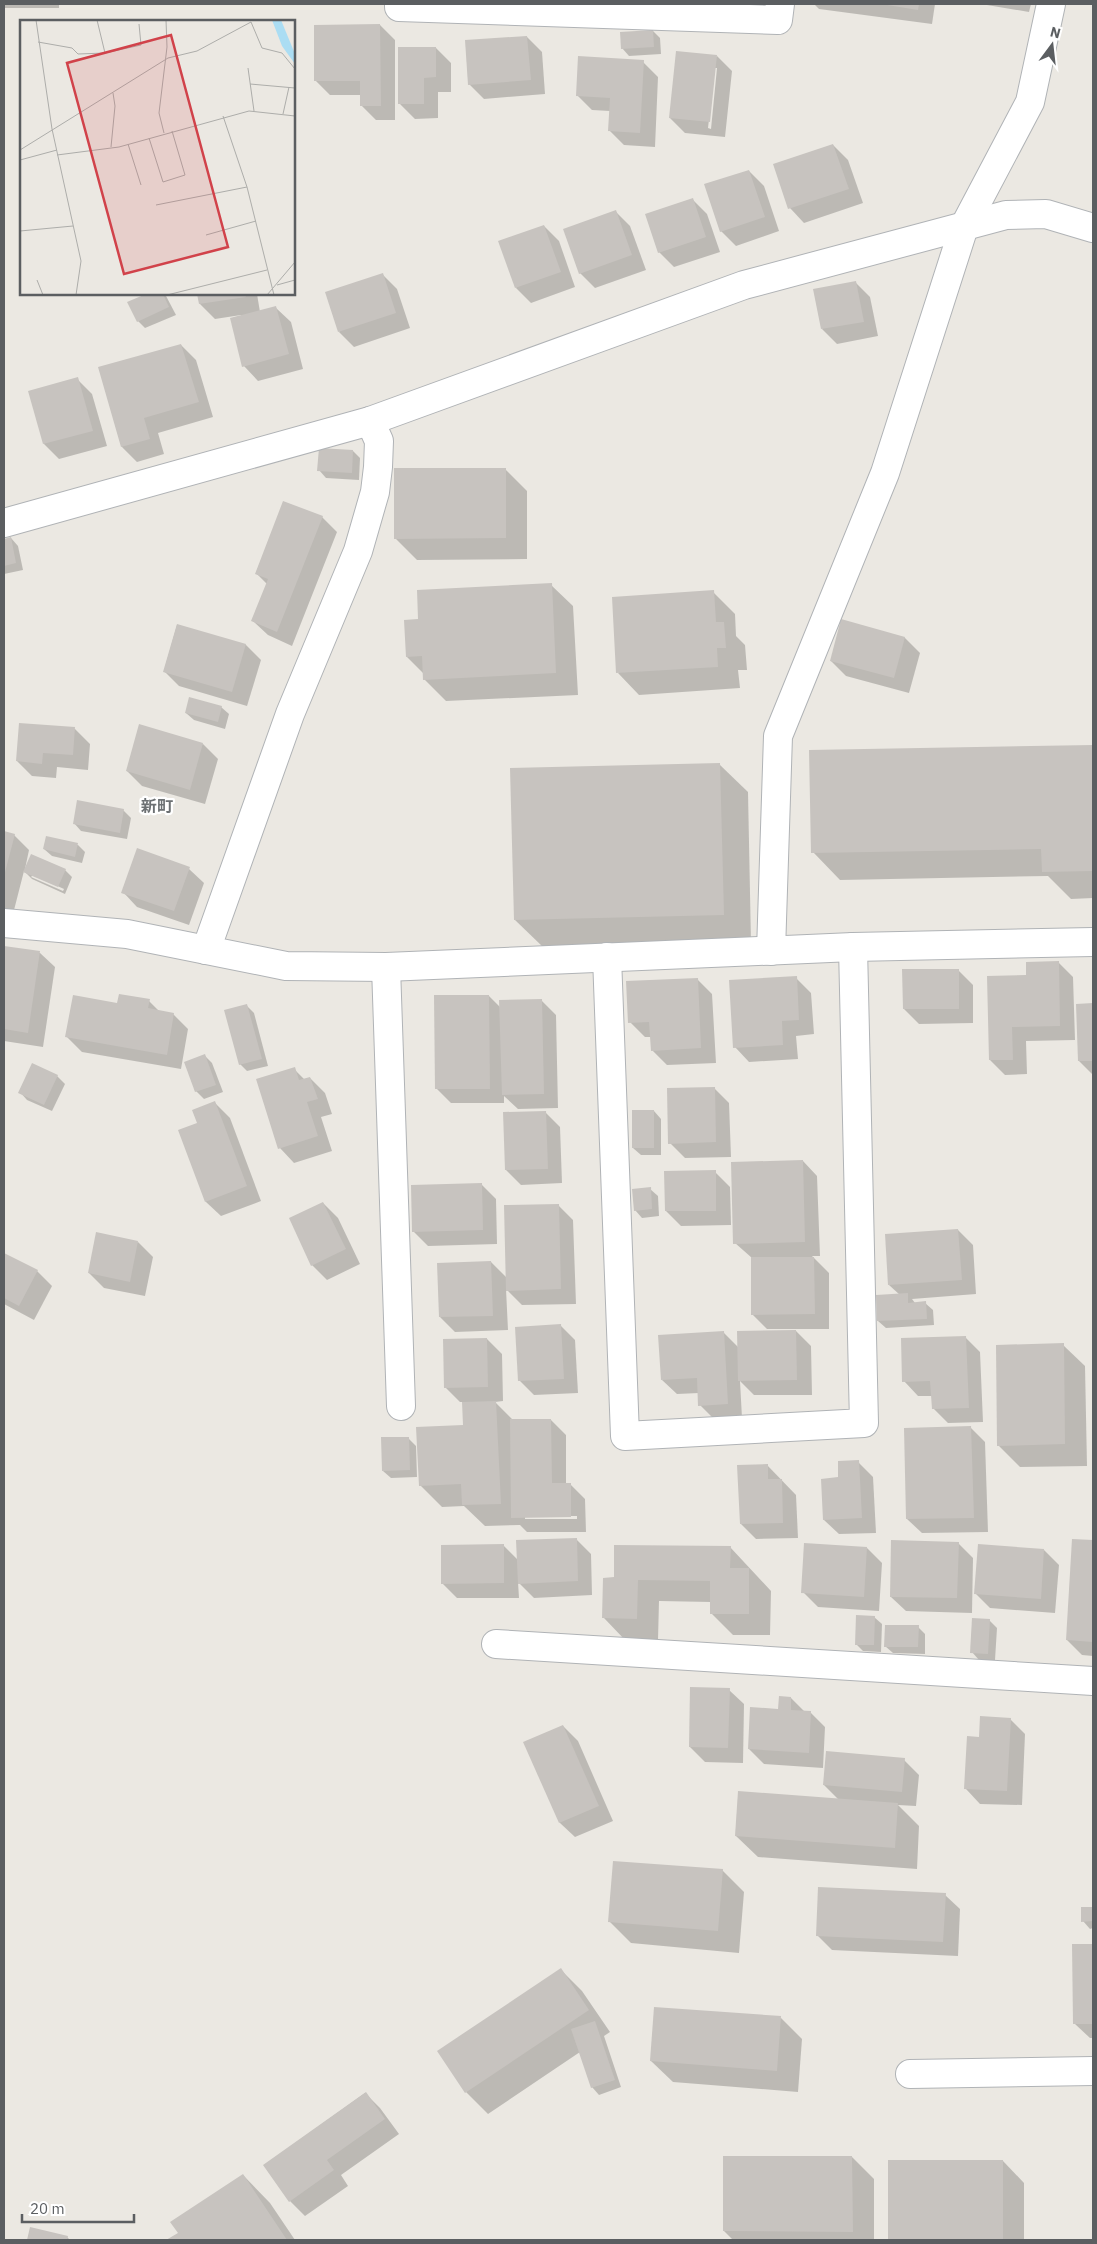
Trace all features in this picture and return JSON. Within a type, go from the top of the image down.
[{"type":"street","points":[[393,5],[778,20],[780,4]]},
{"type":"street","points":[[771,951],[778,736],[885,473],[964,227],[1030,102],[1051,4]]},
{"type":"street","points":[[4,523],[370,421],[744,285],[1006,215],[1046,214],[1093,228]]},
{"type":"street","points":[[206,950],[290,714],[358,551],[375,492],[378,467],[380,441],[370,421]]},
{"type":"street","points":[[4,923],[127,934],[286,966],[386,967],[853,947],[1093,942]]},
{"type":"street","points":[[607,957],[625,1436],[864,1424],[853,947]]},
{"type":"street","points":[[386,967],[401,1406]]},
{"type":"street","points":[[496,1644],[1093,1681]]},
{"type":"street","points":[[910,2074],[1093,2071]]},
{"type":"building","points":[[881,4],[919,4],[918,10]]},
{"type":"building","points":[[380,24],[381,106],[360,106],[360,81],[314,81],[314,25]]},
{"type":"building","points":[[653,30],[654,47],[621,49],[620,32]]},
{"type":"building","points":[[527,36],[531,80],[468,85],[465,40]]},
{"type":"building","points":[[398,47],[436,47],[436,77],[424,78],[424,104],[398,104]]},
{"type":"building","points":[[676,51],[717,55],[710,122],[669,118]]},
{"type":"building","points":[[578,56],[644,60],[640,133],[608,131],[610,98],[576,96]]},
{"type":"building","points":[[833,144],[849,189],[788,209],[773,164]]},
{"type":"building","points":[[749,170],[765,217],[720,232],[704,184]]},
{"type":"building","points":[[693,198],[706,237],[658,253],[645,214]]},
{"type":"building","points":[[616,210],[632,255],[579,274],[563,229]]},
{"type":"building","points":[[544,225],[561,272],[515,288],[498,241]]},
{"type":"building","points":[[383,273],[396,313],[338,332],[325,292]]},
{"type":"building","points":[[856,281],[864,322],[821,329],[813,289]]},
{"type":"building","points":[[144,295],[163,295],[169,307],[137,322],[127,302]]},
{"type":"building","points":[[197,295],[245,295],[246,297],[199,304]]},
{"type":"building","points":[[276,306],[289,354],[242,367],[230,318]]},
{"type":"building","points":[[181,344],[199,402],[144,418],[150,439],[121,447],[98,367]]},
{"type":"building","points":[[78,377],[93,431],[43,444],[28,391]]},
{"type":"building","points":[[319,448],[353,450],[352,473],[317,471]]},
{"type":"building","points":[[394,468],[506,468],[506,538],[394,539]]},
{"type":"building","points":[[283,501],[323,516],[277,632],[251,621],[268,579],[255,574]]},
{"type":"building","points":[[11,537],[16,563],[4,566],[4,539]]},
{"type":"building","points":[[552,583],[556,673],[423,680],[422,656],[406,657],[404,620],[418,619],[417,590]]},
{"type":"building","points":[[714,590],[716,622],[724,622],[726,648],[717,648],[718,667],[616,673],[612,597]]},
{"type":"building","points":[[841,619],[905,637],[894,678],[830,661]]},
{"type":"building","points":[[177,624],[246,644],[232,692],[163,672]]},
{"type":"building","points":[[189,697],[222,706],[218,722],[185,713]]},
{"type":"building","points":[[19,723],[75,727],[73,755],[43,753],[42,764],[16,761]]},
{"type":"building","points":[[139,724],[203,743],[190,790],[126,771]]},
{"type":"building","points":[[1093,745],[1093,871],[1042,872],[1041,849],[811,853],[809,750]]},
{"type":"building","points":[[720,763],[724,915],[514,920],[510,768]]},
{"type":"building","points":[[77,800],[124,809],[120,833],[73,824]]},
{"type":"building","points":[[4,831],[15,834],[4,876]]},
{"type":"building","points":[[46,836],[78,843],[75,857],[43,849]]},
{"type":"building","points":[[137,848],[190,867],[174,911],[121,893]]},
{"type":"building","points":[[31,854],[66,869],[58,887],[23,872]]},
{"type":"building","points":[[4,946],[40,951],[28,1033],[4,1029]]},
{"type":"building","points":[[1059,961],[1060,1026],[1012,1027],[1013,1060],[989,1060],[987,976],[1026,975],[1026,962]]},
{"type":"building","points":[[902,969],[959,969],[959,1009],[903,1009]]},
{"type":"building","points":[[797,976],[799,1020],[782,1021],[783,1045],[733,1048],[729,980]]},
{"type":"building","points":[[698,978],[701,1048],[651,1051],[649,1022],[628,1023],[626,981]]},
{"type":"building","points":[[119,994],[150,999],[148,1008],[174,1013],[167,1055],[65,1037],[73,995],[117,1003]]},
{"type":"building","points":[[434,995],[489,995],[490,1089],[435,1089]]},
{"type":"building","points":[[542,999],[544,1094],[502,1095],[499,1000]]},
{"type":"building","points":[[1093,1003],[1093,1061],[1078,1061],[1076,1004]]},
{"type":"building","points":[[247,1004],[262,1059],[239,1065],[224,1010]]},
{"type":"building","points":[[205,1054],[216,1085],[195,1092],[184,1062]]},
{"type":"building","points":[[32,1063],[58,1075],[44,1105],[18,1093]]},
{"type":"building","points":[[295,1067],[299,1080],[310,1077],[318,1099],[307,1102],[318,1136],[278,1149],[256,1079]]},
{"type":"building","points":[[715,1087],[716,1142],[668,1144],[667,1088]]},
{"type":"building","points":[[215,1101],[247,1186],[205,1202],[178,1130],[197,1123],[192,1110]]},
{"type":"building","points":[[632,1110],[654,1110],[654,1148],[632,1148]]},
{"type":"building","points":[[546,1111],[548,1169],[505,1170],[503,1112]]},
{"type":"building","points":[[803,1160],[805,1242],[733,1244],[731,1162]]},
{"type":"building","points":[[716,1170],[716,1211],[665,1211],[664,1171]]},
{"type":"building","points":[[482,1183],[483,1230],[412,1232],[411,1185]]},
{"type":"building","points":[[651,1187],[652,1209],[634,1211],[632,1189]]},
{"type":"building","points":[[323,1202],[346,1249],[311,1266],[289,1218]]},
{"type":"building","points":[[559,1204],[561,1289],[506,1291],[504,1205]]},
{"type":"building","points":[[958,1229],[962,1280],[888,1285],[885,1234]]},
{"type":"building","points":[[96,1232],[138,1241],[130,1282],[88,1273]]},
{"type":"building","points":[[4,1253],[38,1270],[19,1306],[4,1298]]},
{"type":"building","points":[[751,1257],[814,1257],[815,1314],[751,1315]]},
{"type":"building","points":[[491,1261],[493,1316],[439,1317],[437,1263]]},
{"type":"building","points":[[908,1293],[908,1303],[926,1301],[927,1319],[877,1321],[876,1295]]},
{"type":"building","points":[[561,1324],[564,1379],[518,1381],[515,1327]]},
{"type":"building","points":[[796,1330],[797,1380],[738,1381],[737,1331]]},
{"type":"building","points":[[724,1331],[728,1404],[698,1406],[697,1378],[661,1380],[658,1335]]},
{"type":"building","points":[[966,1336],[969,1408],[932,1409],[930,1381],[902,1382],[901,1338]]},
{"type":"building","points":[[487,1338],[488,1387],[444,1388],[443,1339]]},
{"type":"building","points":[[1064,1343],[1065,1444],[997,1446],[996,1345]]},
{"type":"building","points":[[496,1401],[501,1504],[462,1505],[461,1484],[419,1486],[416,1427],[463,1425],[462,1402]]},
{"type":"building","points":[[510,1419],[551,1419],[552,1483],[571,1483],[571,1517],[511,1518]]},
{"type":"building","points":[[971,1426],[974,1518],[906,1519],[904,1428]]},
{"type":"building","points":[[381,1437],[409,1437],[410,1470],[382,1471]]},
{"type":"building","points":[[859,1460],[862,1518],[823,1520],[821,1479],[838,1477],[838,1461]]},
{"type":"building","points":[[768,1464],[768,1479],[782,1479],[783,1523],[740,1524],[737,1465]]},
{"type":"building","points":[[577,1538],[578,1581],[518,1584],[516,1540]]},
{"type":"building","points":[[1072,1539],[1093,1540],[1093,1642],[1066,1640]]},
{"type":"building","points":[[891,1540],[959,1542],[957,1598],[890,1597]]},
{"type":"building","points":[[804,1543],[867,1547],[864,1597],[801,1593]]},
{"type":"building","points":[[504,1544],[504,1583],[441,1584],[441,1545]]},
{"type":"building","points":[[978,1544],[1044,1549],[1041,1599],[974,1594]]},
{"type":"building","points":[[614,1545],[731,1546],[730,1568],[749,1568],[749,1614],[710,1614],[710,1581],[638,1580],[637,1619],[602,1618],[603,1578],[614,1577]]},
{"type":"building","points":[[856,1615],[875,1616],[874,1645],[855,1645]]},
{"type":"building","points":[[972,1618],[990,1619],[988,1654],[970,1653]]},
{"type":"building","points":[[885,1625],[919,1625],[918,1647],[884,1647]]},
{"type":"building","points":[[690,1687],[730,1688],[728,1748],[689,1747]]},
{"type":"building","points":[[779,1696],[791,1697],[791,1710],[811,1711],[809,1753],[748,1749],[750,1707],[778,1709]]},
{"type":"building","points":[[980,1716],[1011,1718],[1007,1791],[964,1789],[967,1736],[979,1737]]},
{"type":"building","points":[[563,1725],[599,1806],[559,1823],[523,1742]]},
{"type":"building","points":[[826,1751],[905,1758],[902,1792],[823,1785]]},
{"type":"building","points":[[738,1791],[898,1803],[895,1848],[735,1836]]},
{"type":"building","points":[[613,1861],[723,1869],[718,1931],[608,1922]]},
{"type":"building","points":[[818,1887],[946,1893],[943,1942],[816,1936]]},
{"type":"building","points":[[1081,1907],[1093,1907],[1093,1921],[1081,1922]]},
{"type":"building","points":[[1072,1944],[1093,1944],[1093,2024],[1073,2024]]},
{"type":"building","points":[[561,1968],[589,2010],[465,2093],[437,2051]]},
{"type":"building","points":[[654,2007],[781,2016],[777,2071],[650,2061]]},
{"type":"building","points":[[595,2021],[615,2080],[591,2088],[571,2029]]},
{"type":"building","points":[[366,2092],[385,2119],[327,2160],[334,2170],[289,2202],[263,2165]]},
{"type":"building","points":[[723,2156],[852,2156],[853,2232],[723,2231]]},
{"type":"building","points":[[888,2160],[1003,2160],[1003,2240],[888,2240]]},
{"type":"building","points":[[243,2174],[287,2240],[166,2240],[178,2233],[170,2222]]},
{"type":"building","points":[[30,2227],[68,2236],[67,2240],[27,2240]]},
{"type":"district","name":"新町","points":[[157,806]]}]
